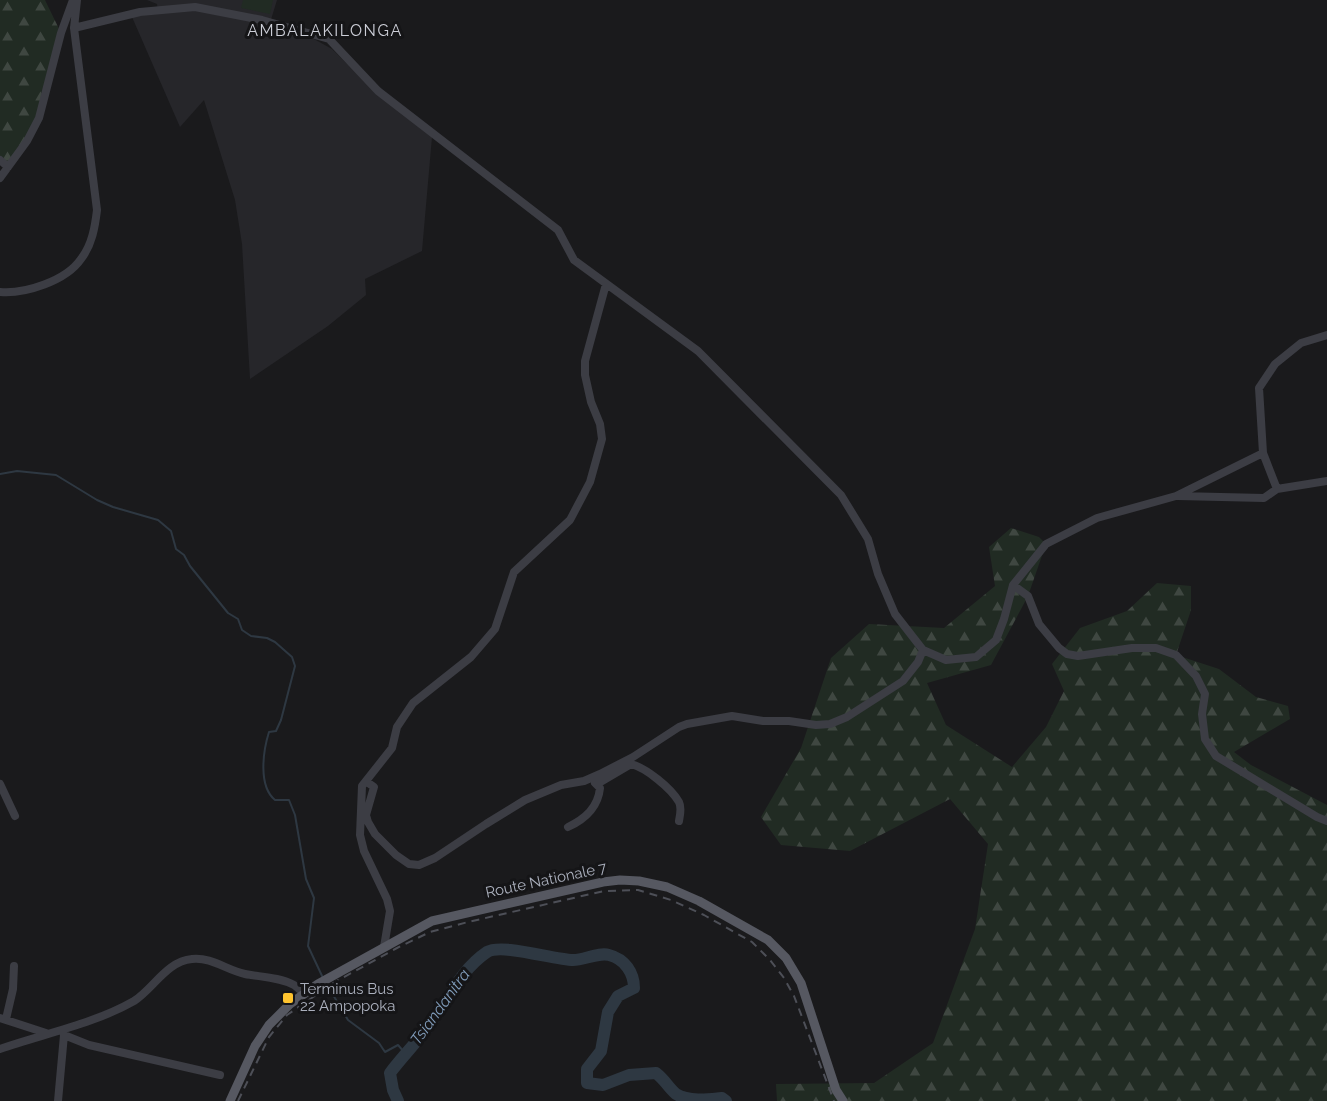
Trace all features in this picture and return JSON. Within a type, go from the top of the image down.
[{"type":"main road","name":"Route Nationale 7","points":[[230,1101],[255,1046],[269,1025],[290,1004],[332,976],[432,921],[620,880],[639,881],[667,887],[740,923],[768,940],[786,958],[801,983],[836,1090],[843,1101]]},
{"type":"street","points":[[0,292],[12,293],[38,288],[62,275],[81,260],[95,230],[97,210],[74,28],[75,0]]},
{"type":"street","points":[[0,177],[27,141],[39,118],[61,33],[75,0]]},
{"type":"street","points":[[74,28],[140,12],[195,7],[262,20],[329,39],[378,91],[558,230],[574,260],[698,351],[841,495],[868,539],[878,574],[895,614],[922,650],[946,660],[975,657],[996,640],[1013,585],[1046,544],[1097,518],[1176,496],[1263,453]]},
{"type":"street","points":[[0,160],[8,167]]},
{"type":"street","points":[[384,947],[390,911],[387,899],[364,851],[360,835],[362,786],[392,748],[397,727],[413,703],[471,657],[495,629],[514,572],[570,520],[590,482],[602,439],[600,424],[591,402],[585,375],[585,361],[606,284]]},
{"type":"street","points":[[1277,489],[1263,453],[1258,388],[1275,364],[1301,343],[1327,335]]},
{"type":"street","points":[[1176,496],[1264,498],[1277,489],[1327,481]]},
{"type":"street","points":[[1013,585],[1028,596],[1039,624],[1067,654],[1078,656],[1132,648],[1156,648],[1176,655],[1197,676],[1206,694],[1202,714],[1206,740],[1216,756],[1317,818],[1327,821]]},
{"type":"street","points":[[367,782],[374,787],[366,815],[375,834],[396,855],[409,864],[419,865],[435,858],[525,801],[561,785],[584,781],[633,757],[687,724],[732,716],[816,725],[830,724],[848,717],[903,681],[918,662],[922,650]]},
{"type":"street","points":[[584,781],[597,784],[631,764],[638,766],[660,782],[678,802],[681,810],[679,821]]},
{"type":"street","points":[[0,784],[15,816]]},
{"type":"street","points":[[568,827],[582,821],[590,813],[599,795],[600,788],[597,784]]},
{"type":"street","points":[[14,966],[13,989],[3,1019],[46,1033],[63,1033],[123,1007],[139,998],[178,963],[192,959],[212,960],[243,974],[264,976],[294,985],[304,994]]},
{"type":"street","points":[[0,1049],[46,1033]]},
{"type":"street","points":[[63,1033],[89,1045],[220,1075]]},
{"type":"street","points":[[58,1101],[63,1033]]},
{"type":"shaded area","points":[[147,0],[277,0],[269,26],[303,33],[332,49],[377,93],[432,137],[422,251],[365,279],[366,295],[328,326],[250,379],[242,244],[235,200],[204,100],[180,127],[132,17],[158,13],[157,4]]},
{"type":"green space","points":[[0,0],[45,0],[61,33],[39,118],[10,165],[0,156]]},
{"type":"green space","points":[[243,0],[273,0],[270,14],[241,8]]},
{"type":"green space","points":[[1011,528],[1039,537],[1046,544],[1028,596],[991,665],[927,683],[946,725],[1012,767],[1046,727],[1064,691],[1052,664],[1080,628],[1127,611],[1157,583],[1191,586],[1191,610],[1176,655],[1219,669],[1256,697],[1288,706],[1290,719],[1234,752],[1251,765],[1327,805],[1327,1101],[777,1101],[776,1084],[874,1083],[933,1043],[975,929],[988,844],[950,799],[850,851],[781,845],[761,817],[801,748],[831,658],[869,624],[944,628],[995,586],[989,547]]},
{"type":"waterway","points":[[0,474],[17,471],[56,475],[97,500],[158,520],[171,531],[176,549],[184,555],[190,566],[228,613],[238,619],[242,630],[251,636],[267,638],[275,642],[292,657],[295,666],[281,720],[276,731],[269,732],[263,768],[270,794],[275,800],[289,800],[295,815],[306,879],[314,898],[308,946],[323,978]]},
{"type":"waterway","name":"Tsiandanitra","points":[[398,1101],[390,1073],[428,1027],[469,968],[487,952],[504,949],[573,960],[605,954],[615,957],[628,967],[634,988],[618,996],[608,1012],[601,1051],[587,1069],[587,1083],[603,1085],[629,1075],[656,1073],[676,1094],[686,1098],[722,1098],[726,1101]]},
{"type":"waterway","points":[[326,983],[348,1020],[379,1043],[385,1052],[398,1045],[405,1053]]},
{"type":"railway","points":[[238,1101],[269,1037],[287,1015],[335,982],[397,948],[430,932],[468,922],[604,891],[638,890],[671,900],[704,915],[752,942],[770,960],[794,996],[834,1101]]},
{"type":"place","name":"Terminus Bus 22 Ampopoka","points":[[288,998]]},
{"type":"district","name":"AMBALAKILONGA","points":[[325,30]]}]
